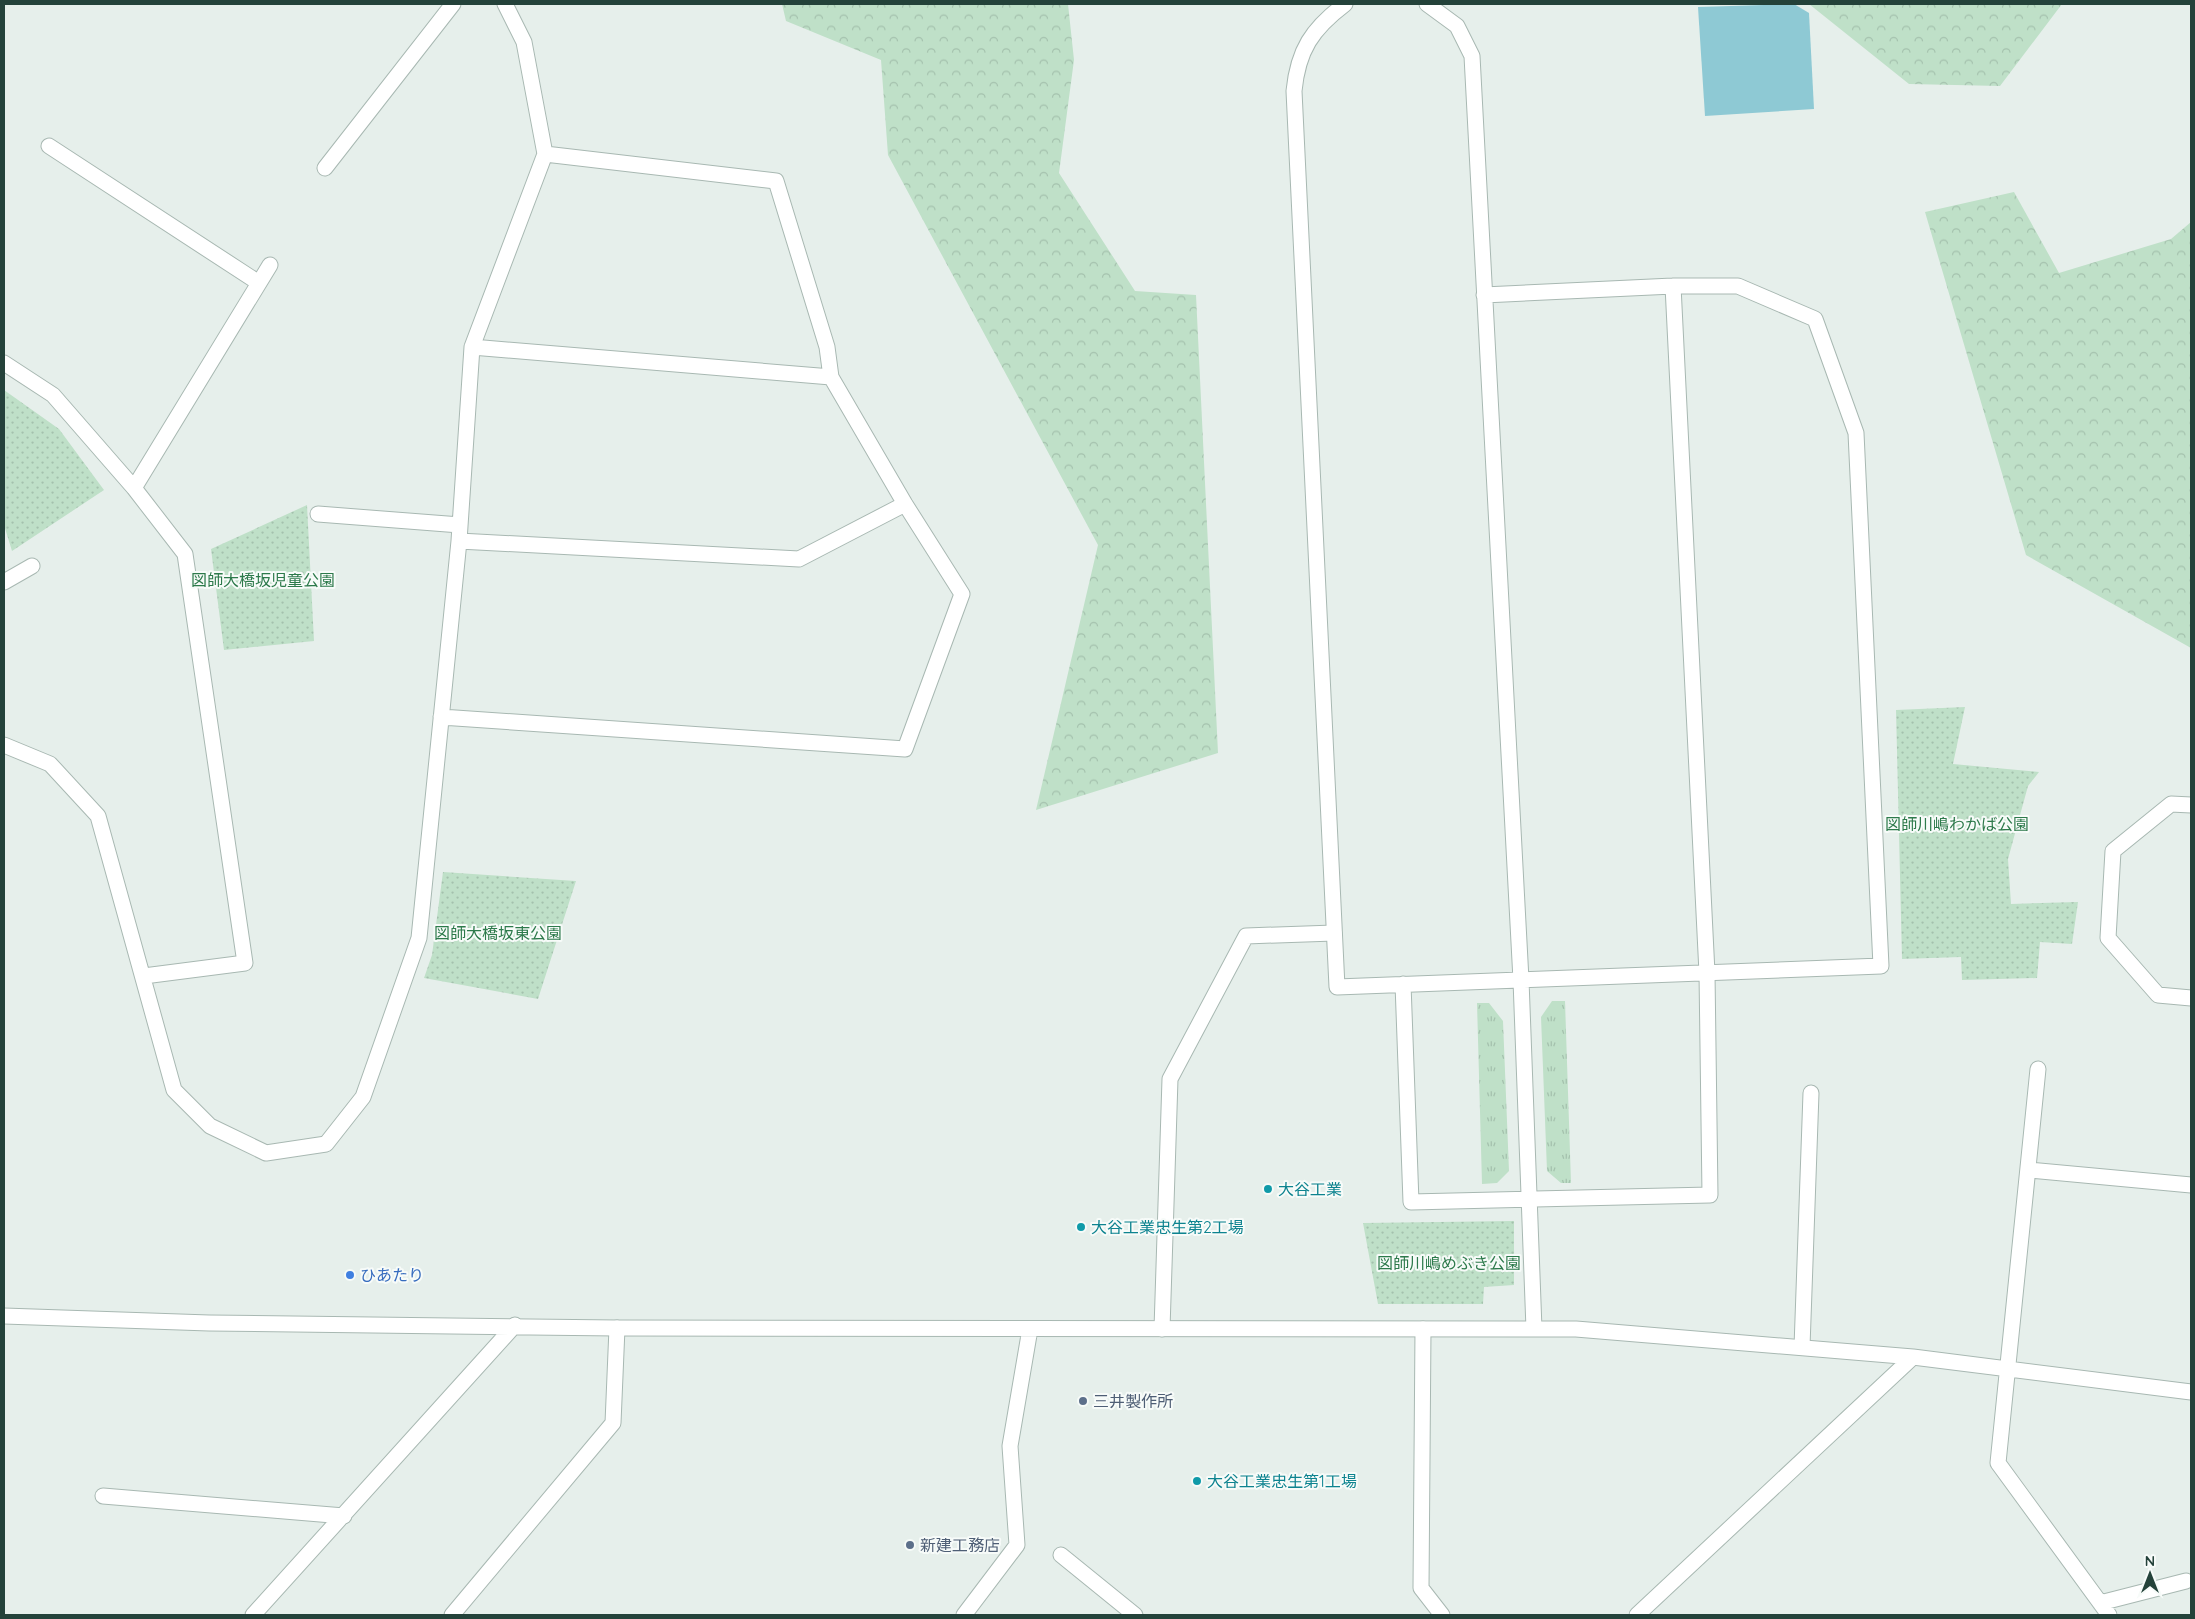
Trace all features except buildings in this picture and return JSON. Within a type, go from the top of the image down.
[{"type":"street","points":[[325,168],[453,4]]},
{"type":"street","points":[[4,745],[50,764],[98,816],[144,976],[174,1090],[210,1126],[266,1153],[326,1144],[362,1097],[419,938],[459,541],[472,347],[546,154],[524,42],[505,4]]},
{"type":"street","points":[[1345,4],[1328,17],[1308,42],[1296,66],[1294,91],[1337,987],[1881,966],[1856,433],[1816,319],[1738,286],[1673,286],[1484,295]]},
{"type":"street","points":[[1427,4],[1457,26],[1472,56],[1522,980],[1534,1329]]},
{"type":"street","points":[[49,146],[259,283]]},
{"type":"street","points":[[441,717],[905,749],[962,594],[905,504],[831,377],[827,347],[776,181],[546,154]]},
{"type":"street","points":[[134,488],[270,264]]},
{"type":"street","points":[[1403,984],[1412,1202],[1710,1195],[1707,973],[1673,286]]},
{"type":"street","points":[[472,347],[831,377]]},
{"type":"street","points":[[4,363],[53,395],[134,488],[185,554],[245,963],[144,976]]},
{"type":"street","points":[[459,541],[799,560],[905,504]]},
{"type":"street","points":[[318,514],[460,525]]},
{"type":"street","points":[[4,582],[32,566]]},
{"type":"street","points":[[2191,805],[2171,804],[2113,851],[2108,938],[2158,995],[2191,998]]},
{"type":"street","points":[[1162,1329],[1170,1079],[1246,936],[1334,933]]},
{"type":"street","points":[[2038,1069],[1998,1463],[2104,1609],[2186,1581]]},
{"type":"street","points":[[1802,1347],[1811,1093]]},
{"type":"street","points":[[2029,1170],[2191,1185]]},
{"type":"street","points":[[4,1316],[210,1323],[514,1325],[617,1328],[1576,1329],[1913,1357],[2191,1392]]},
{"type":"street","points":[[258,1614],[514,1325]]},
{"type":"street","points":[[452,1615],[613,1423],[617,1328]]},
{"type":"street","points":[[964,1615],[1018,1545],[1010,1446],[1030,1329]]},
{"type":"street","points":[[1422,1329],[1422,1588],[1442,1615]]},
{"type":"street","points":[[1637,1615],[1913,1357]]},
{"type":"street","points":[[103,1496],[344,1516]]},
{"type":"street","points":[[1061,1555],[1135,1615]]},
{"type":"green space","points":[[782,4],[1068,4],[1074,60],[1059,173],[1135,291],[1196,295],[1218,753],[1036,810],[1098,545],[888,155],[881,60],[786,21]]},
{"type":"green space","points":[[1809,4],[2062,4],[2000,86],[1909,84]]},
{"type":"green space","points":[[2014,192],[2059,273],[2171,239],[2191,222],[2191,648],[2026,555],[1925,212]]},
{"type":"green space","points":[[4,390],[59,429],[104,490],[12,551],[4,525]]},
{"type":"green space","name":"図師大橋坂児童公園","points":[[307,505],[314,641],[224,650],[211,549]]},
{"type":"green space","name":"図師川嶋わかば公園","points":[[1965,707],[1953,764],[2039,772],[2028,786],[2008,859],[2011,904],[2078,902],[2072,944],[2040,942],[2037,978],[1962,980],[1961,957],[1902,959],[1896,710]]},
{"type":"green space","name":"図師大橋坂東公園","points":[[443,872],[576,881],[538,999],[424,978],[432,955]]},
{"type":"green space","points":[[1552,1001],[1565,1001],[1571,1183],[1561,1183],[1547,1171],[1541,1017]]},
{"type":"green space","points":[[1477,1003],[1489,1003],[1503,1021],[1509,1171],[1497,1183],[1482,1184]]},
{"type":"green space","name":"図師川嶋めぶき公園","points":[[1514,1221],[1514,1285],[1484,1287],[1483,1304],[1378,1304],[1363,1223]]},
{"type":"water","points":[[1794,4],[1809,13],[1814,109],[1705,116],[1698,7]]},
{"type":"place","name":"大谷工業","points":[[1268,1189]]},
{"type":"place","name":"大谷工業忠生第2工場","points":[[1081,1227]]},
{"type":"place","name":"ひあたり","points":[[350,1275]]},
{"type":"place","name":"三井製作所","points":[[1083,1401]]},
{"type":"place","name":"大谷工業忠生第1工場","points":[[1197,1481]]},
{"type":"place","name":"新建工務店","points":[[910,1545]]}]
